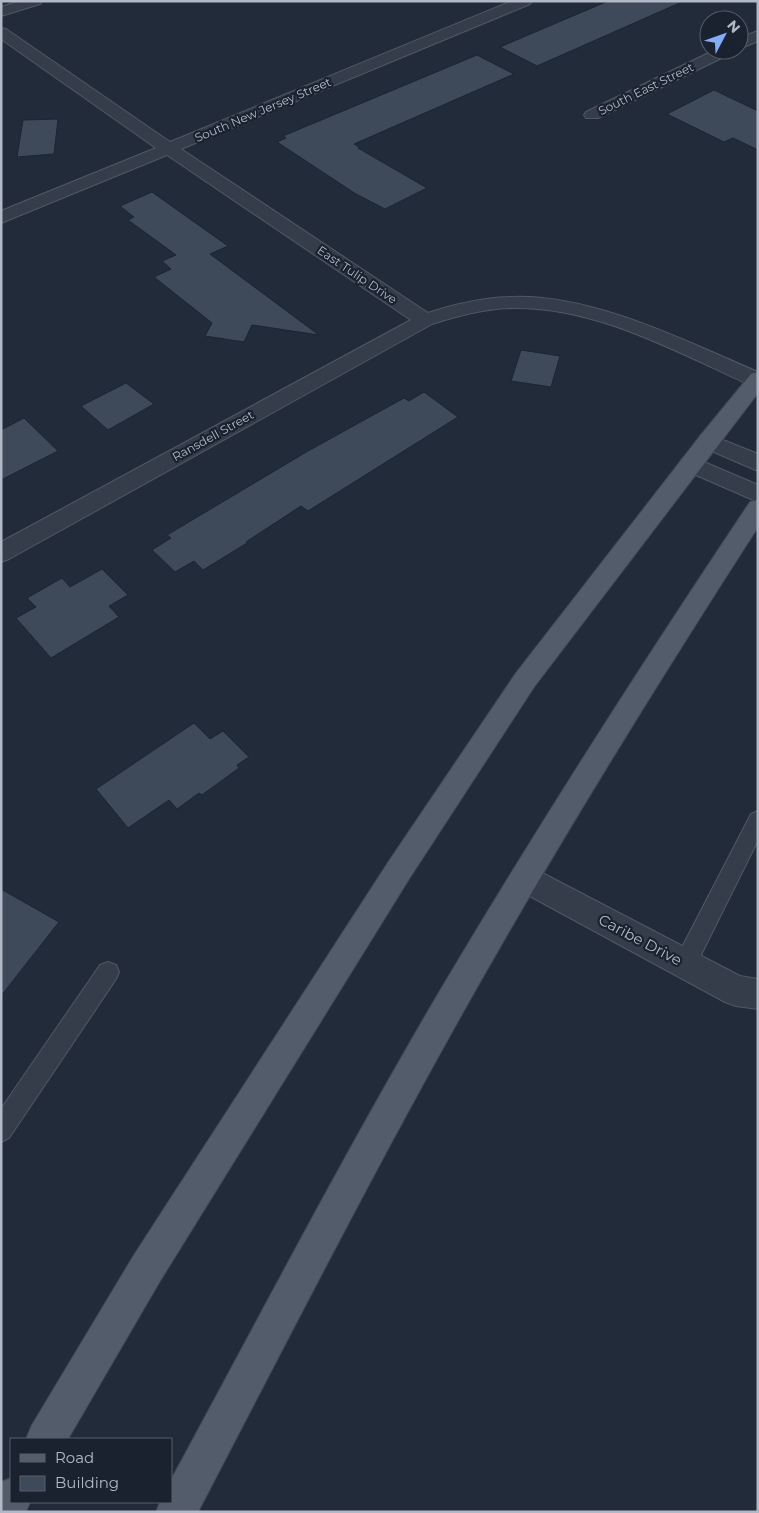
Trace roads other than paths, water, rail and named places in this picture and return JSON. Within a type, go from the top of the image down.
[{"type":"main road","points":[[47,1438],[147,1268],[404,862],[525,680],[757,379]]},
{"type":"main road","points":[[176,1512],[410,1075],[525,878],[692,608],[758,508]]},
{"type":"main road","points":[[3,1512],[10,1500]]},
{"type":"street","points":[[1,12],[35,1]]},
{"type":"street","name":"South New Jersey Street","points":[[1,218],[525,1]]},
{"type":"street","name":"East Tulip Drive","points":[[1,32],[169,149],[425,320]]},
{"type":"street","name":"South East Street","points":[[592,115],[706,60]]},
{"type":"street","points":[[425,320],[459,308],[501,303],[536,303],[579,310],[623,321],[757,379]]},
{"type":"street","name":"Ransdell Street","points":[[1,553],[425,320]]},
{"type":"street","points":[[699,452],[758,463]]},
{"type":"street","points":[[699,452],[758,494]]},
{"type":"street","name":"Caribe Drive","points":[[525,878],[736,991],[758,994]]},
{"type":"lane","points":[[684,964],[758,820]]},
{"type":"lane","points":[[1,1130],[108,972]]}]
